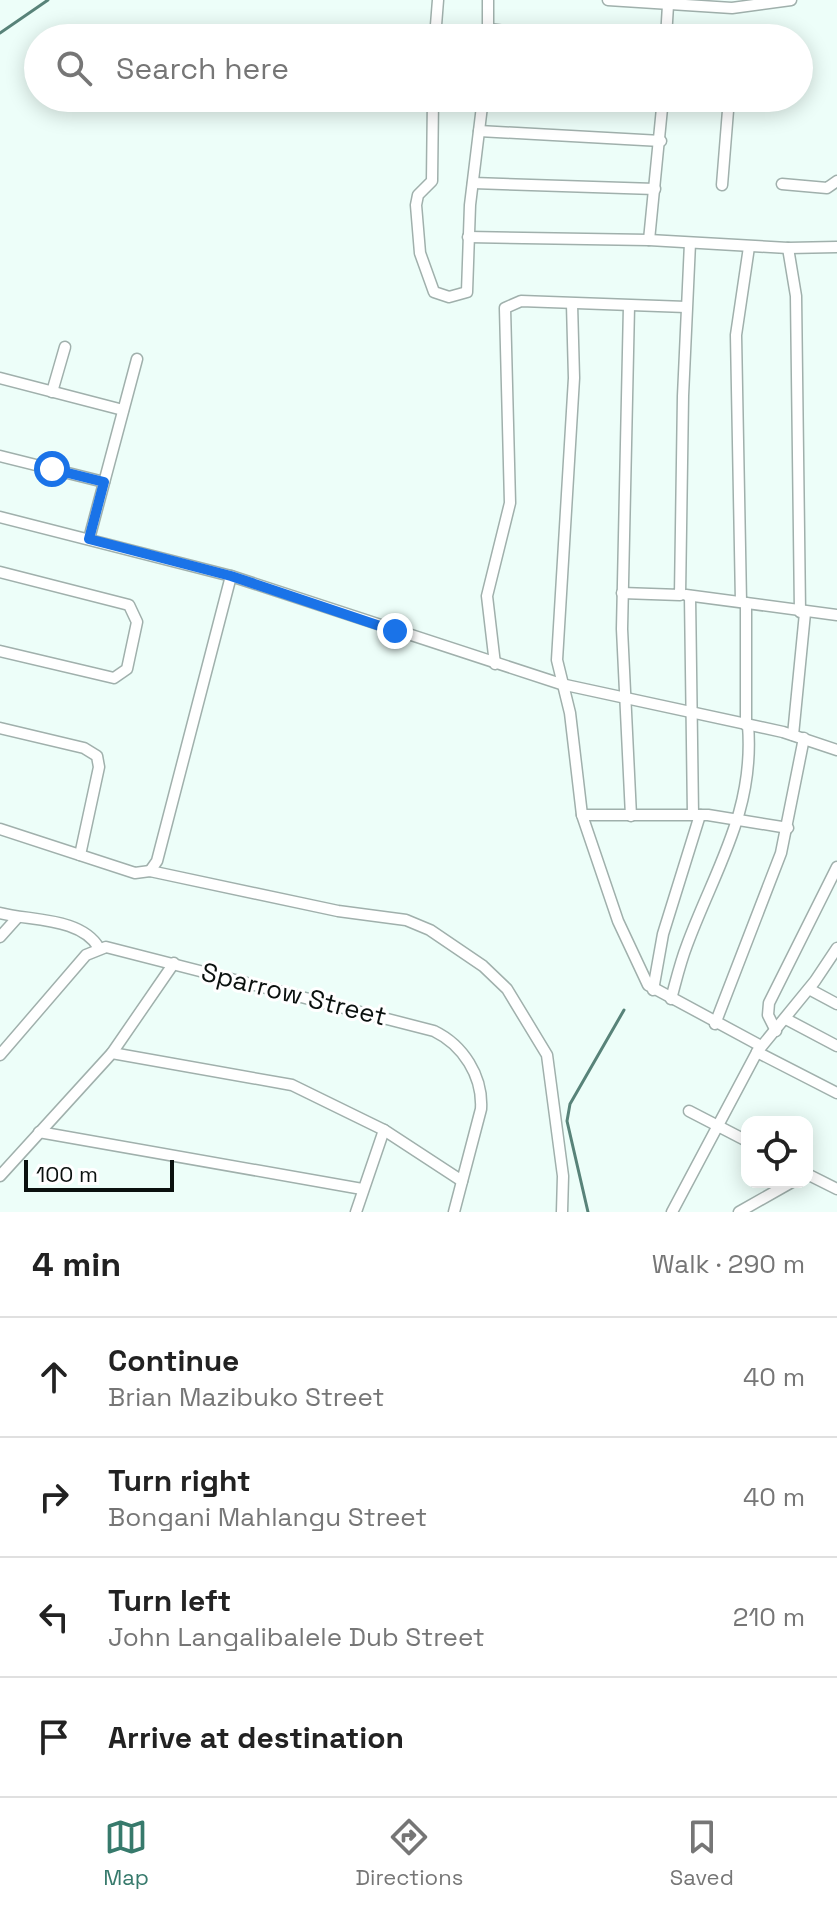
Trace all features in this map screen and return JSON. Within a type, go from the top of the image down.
[{"type":"street","points":[[436,24],[438,0]]},
{"type":"street","points":[[488,0],[488,24]]},
{"type":"street","points":[[608,0],[668,5],[791,0]]},
{"type":"street","points":[[667,24],[668,5]]},
{"type":"street","points":[[433,112],[432,181],[418,195],[416,205],[420,253],[436,294],[466,294],[468,237],[481,112]]},
{"type":"street","points":[[649,240],[662,112]]},
{"type":"street","points":[[722,185],[728,112]]},
{"type":"street","points":[[479,131],[661,141]]},
{"type":"street","points":[[782,184],[827,188],[837,181]]},
{"type":"street","points":[[473,183],[655,189]]},
{"type":"street","points":[[468,237],[837,247]]},
{"type":"street","points":[[653,990],[663,934],[696,815],[685,595],[686,307],[690,243]]},
{"type":"street","points":[[671,999],[686,946],[740,819],[749,777],[736,335],[749,247]]},
{"type":"street","points":[[715,1024],[772,882],[788,828],[798,737],[802,612],[799,378],[795,281],[788,248]]},
{"type":"street","points":[[495,664],[487,596],[495,555],[509,518],[511,491],[504,313],[507,305],[514,302],[686,307]]},
{"type":"street","points":[[572,304],[574,378],[557,660],[570,713],[582,815],[623,933],[645,980],[653,990],[837,1093]]},
{"type":"street","points":[[629,306],[622,593],[623,700],[631,816]]},
{"type":"street","points":[[52,392],[65,347]]},
{"type":"street","points":[[89,539],[137,359]]},
{"type":"street","points":[[0,378],[123,410]]},
{"type":"street","points":[[0,456],[104,482]]},
{"type":"street","points":[[0,517],[231,576],[561,684],[798,737],[837,750]]},
{"type":"street","points":[[0,572],[129,605],[137,622],[127,669],[114,678],[0,651]]},
{"type":"street","points":[[150,871],[157,861],[231,576]]},
{"type":"street","points":[[622,593],[685,595],[837,615]]},
{"type":"street","points":[[0,728],[84,748],[97,756],[99,767],[80,855]]},
{"type":"street","points":[[582,815],[696,815],[788,828]]},
{"type":"street","points":[[0,829],[135,873],[150,871],[338,911],[406,920],[430,930],[483,966],[507,989],[547,1055],[563,1167],[562,1212]]},
{"type":"street","points":[[776,1031],[768,1015],[769,1003],[837,867]]},
{"type":"street","points":[[0,913],[75,928],[89,934],[99,948],[78,963],[0,1055]]},
{"type":"street","points":[[0,937],[17,918]]},
{"type":"street","name":"Sparrow Street","points":[[99,948],[116,948],[418,1026],[454,1043],[473,1069],[481,1093],[481,1109],[454,1212]]},
{"type":"street","points":[[672,1212],[759,1049],[786,1019],[837,948]]},
{"type":"street","points":[[0,1176],[112,1053],[174,963]]},
{"type":"street","points":[[809,989],[837,1004]]},
{"type":"street","points":[[786,1019],[837,1046]]},
{"type":"street","points":[[112,1053],[281,1081],[320,1096],[384,1130],[462,1181]]},
{"type":"street","points":[[689,1111],[741,1138]]},
{"type":"street","points":[[356,1212],[384,1130]]},
{"type":"street","points":[[39,1132],[362,1189]]},
{"type":"street","points":[[813,1177],[837,1189]]},
{"type":"street","points":[[739,1212],[781,1188]]},
{"type":"waterway","points":[[0,33],[48,0]]},
{"type":"waterway","points":[[588,1212],[567,1121],[570,1104],[624,1010]]},
{"type":"route","points":[[52,469],[104,482],[89,539],[231,576],[395,631]]}]
